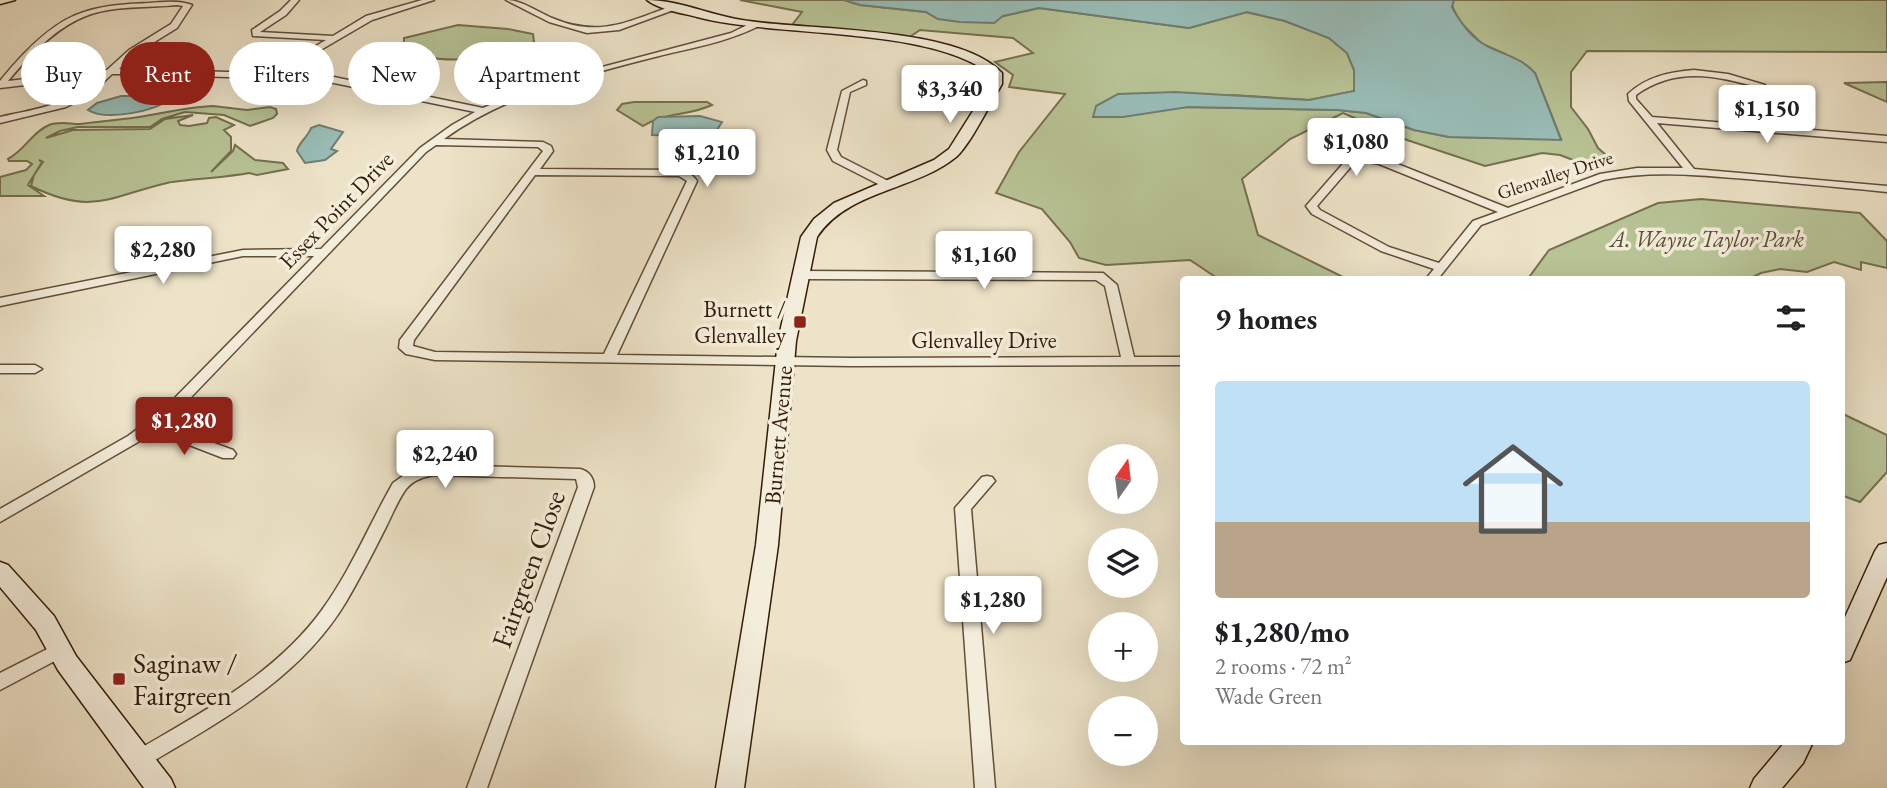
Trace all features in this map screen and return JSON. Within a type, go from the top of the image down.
[{"type":"street","points":[[0,1],[10,0]]},
{"type":"street","points":[[295,0],[256,34],[332,38]]},
{"type":"street","points":[[325,42],[369,18],[416,1],[430,0]]},
{"type":"street","points":[[510,0],[542,16],[592,32],[676,8]]},
{"type":"street","name":"Burnett Avenue","points":[[652,0],[754,25],[863,35],[949,49],[970,55],[996,73],[996,84],[954,152],[939,163],[839,206],[819,222],[809,237],[792,312],[767,545],[730,788]]},
{"type":"street","points":[[0,120],[72,101],[87,93],[132,52],[174,26],[181,19],[187,4],[83,15],[30,52],[15,65],[1,85]]},
{"type":"street","name":"Essex Point Drive","points":[[0,516],[154,426],[433,142],[482,111],[531,91],[734,35],[754,25]]},
{"type":"street","points":[[1,85],[112,72],[229,74]]},
{"type":"street","points":[[1690,171],[1632,94],[1660,76],[1713,74],[1761,85]]},
{"type":"street","points":[[334,80],[482,111]]},
{"type":"street","points":[[863,83],[846,91],[832,150],[837,159],[888,185]]},
{"type":"street","points":[[1649,120],[1887,139]]},
{"type":"street","points":[[433,142],[544,145],[548,151],[533,172]]},
{"type":"street","points":[[1440,267],[1385,249],[1315,212],[1312,209],[1313,203],[1352,160],[1363,158],[1381,161],[1506,211]]},
{"type":"street","name":"Glenvalley Drive","points":[[1434,276],[1477,223],[1621,172],[1656,169],[1690,171],[1887,189]]},
{"type":"street","points":[[533,172],[679,173],[692,181],[610,358]]},
{"type":"street","name":"Glenvalley Drive","points":[[533,172],[407,340],[406,348],[435,356],[1180,361]]},
{"type":"street","points":[[988,240],[991,274]]},
{"type":"street","points":[[0,302],[243,253],[324,252]]},
{"type":"street","points":[[801,275],[1088,274],[1107,280],[1111,285],[1128,360]]},
{"type":"street","points":[[0,369],[35,369]]},
{"type":"street","points":[[154,426],[228,454]]},
{"type":"street","name":"Fairgreen Close","points":[[138,760],[256,688],[292,658],[329,614],[399,487],[408,477],[434,470],[580,474],[586,481],[586,487],[477,788]]},
{"type":"street","points":[[985,788],[963,508],[986,481]]},
{"type":"street","points":[[1845,644],[1887,551]]},
{"type":"street","points":[[0,571],[45,623],[59,650],[138,760],[162,788]]},
{"type":"street","points":[[0,682],[59,650]]},
{"type":"street","points":[[1765,788],[1798,745]]},
{"type":"green space","points":[[740,0],[844,0],[860,5],[926,12],[938,19],[1003,16],[1039,8],[1189,28],[1246,12],[1285,21],[1329,38],[1347,53],[1354,70],[1355,91],[1309,100],[1232,95],[1159,110],[1188,107],[1338,110],[1366,113],[1414,130],[1449,137],[1561,139],[1535,73],[1505,54],[1482,44],[1459,21],[1452,6],[1454,0],[1887,0],[1887,52],[1587,51],[1571,72],[1571,107],[1598,148],[1614,162],[1586,165],[1560,155],[1542,153],[1485,166],[1407,140],[1343,113],[1290,139],[1242,179],[1258,235],[1341,276],[1214,276],[1190,260],[1106,265],[1079,258],[1070,242],[1042,209],[996,193],[1019,152],[1065,94],[1009,87],[1013,75],[995,62],[1033,53],[1013,38],[920,30],[908,38],[792,25],[802,12]]},
{"type":"green space","points":[[458,25],[533,34],[534,42],[454,42],[454,59],[449,59],[440,58],[440,42],[404,42],[404,38]]},
{"type":"green space","points":[[1887,82],[1887,102],[1844,83]]},
{"type":"green space","points":[[707,102],[712,105],[660,118],[643,126],[617,110],[622,104]]},
{"type":"green space","points":[[213,106],[247,110],[270,107],[276,109],[277,114],[250,126],[224,115],[185,112],[162,119],[150,127],[78,127],[46,138],[73,130],[150,129],[165,119],[193,115],[178,121],[180,125],[189,126],[207,123],[209,118],[216,117],[234,125],[224,130],[231,137],[231,151],[211,172],[233,151],[235,145],[255,160],[283,163],[288,169],[257,175],[249,173],[173,182],[114,198],[85,202],[52,195],[31,186],[34,175],[28,185],[44,196],[0,196],[0,177],[26,170],[32,164],[8,159],[49,125],[134,118]]},
{"type":"green space","name":"A. Wayne Taylor Park","points":[[1701,199],[1860,213],[1887,241],[1887,268],[1861,262],[1861,270],[1834,262],[1807,272],[1780,269],[1755,276],[1530,276],[1549,250],[1658,203]]},
{"type":"green space","points":[[1845,415],[1887,435],[1887,472],[1860,502],[1845,496]]},
{"type":"water","points":[[844,0],[1454,0],[1452,7],[1475,38],[1518,60],[1535,73],[1561,140],[1449,137],[1414,130],[1366,113],[1338,110],[1188,107],[1123,117],[1093,117],[1096,106],[1118,94],[1175,92],[1309,100],[1354,91],[1354,70],[1347,53],[1329,38],[1285,21],[1247,12],[1189,28],[1039,8],[1003,16],[994,23],[960,22],[938,19],[926,12],[860,5]]},
{"type":"water","points":[[120,96],[120,105],[159,105],[118,115],[88,110],[94,105],[106,105],[106,100]]},
{"type":"water","points":[[700,116],[722,122],[715,133],[705,137],[652,135],[653,121],[658,117]]},
{"type":"water","points":[[319,125],[343,132],[331,149],[337,151],[325,160],[305,163],[297,151],[298,148],[311,128]]},
{"type":"place","name":"Burnett / Glenvalley","points":[[800,322]]},
{"type":"place","name":"Saginaw / Fairgreen","points":[[119,679]]}]
